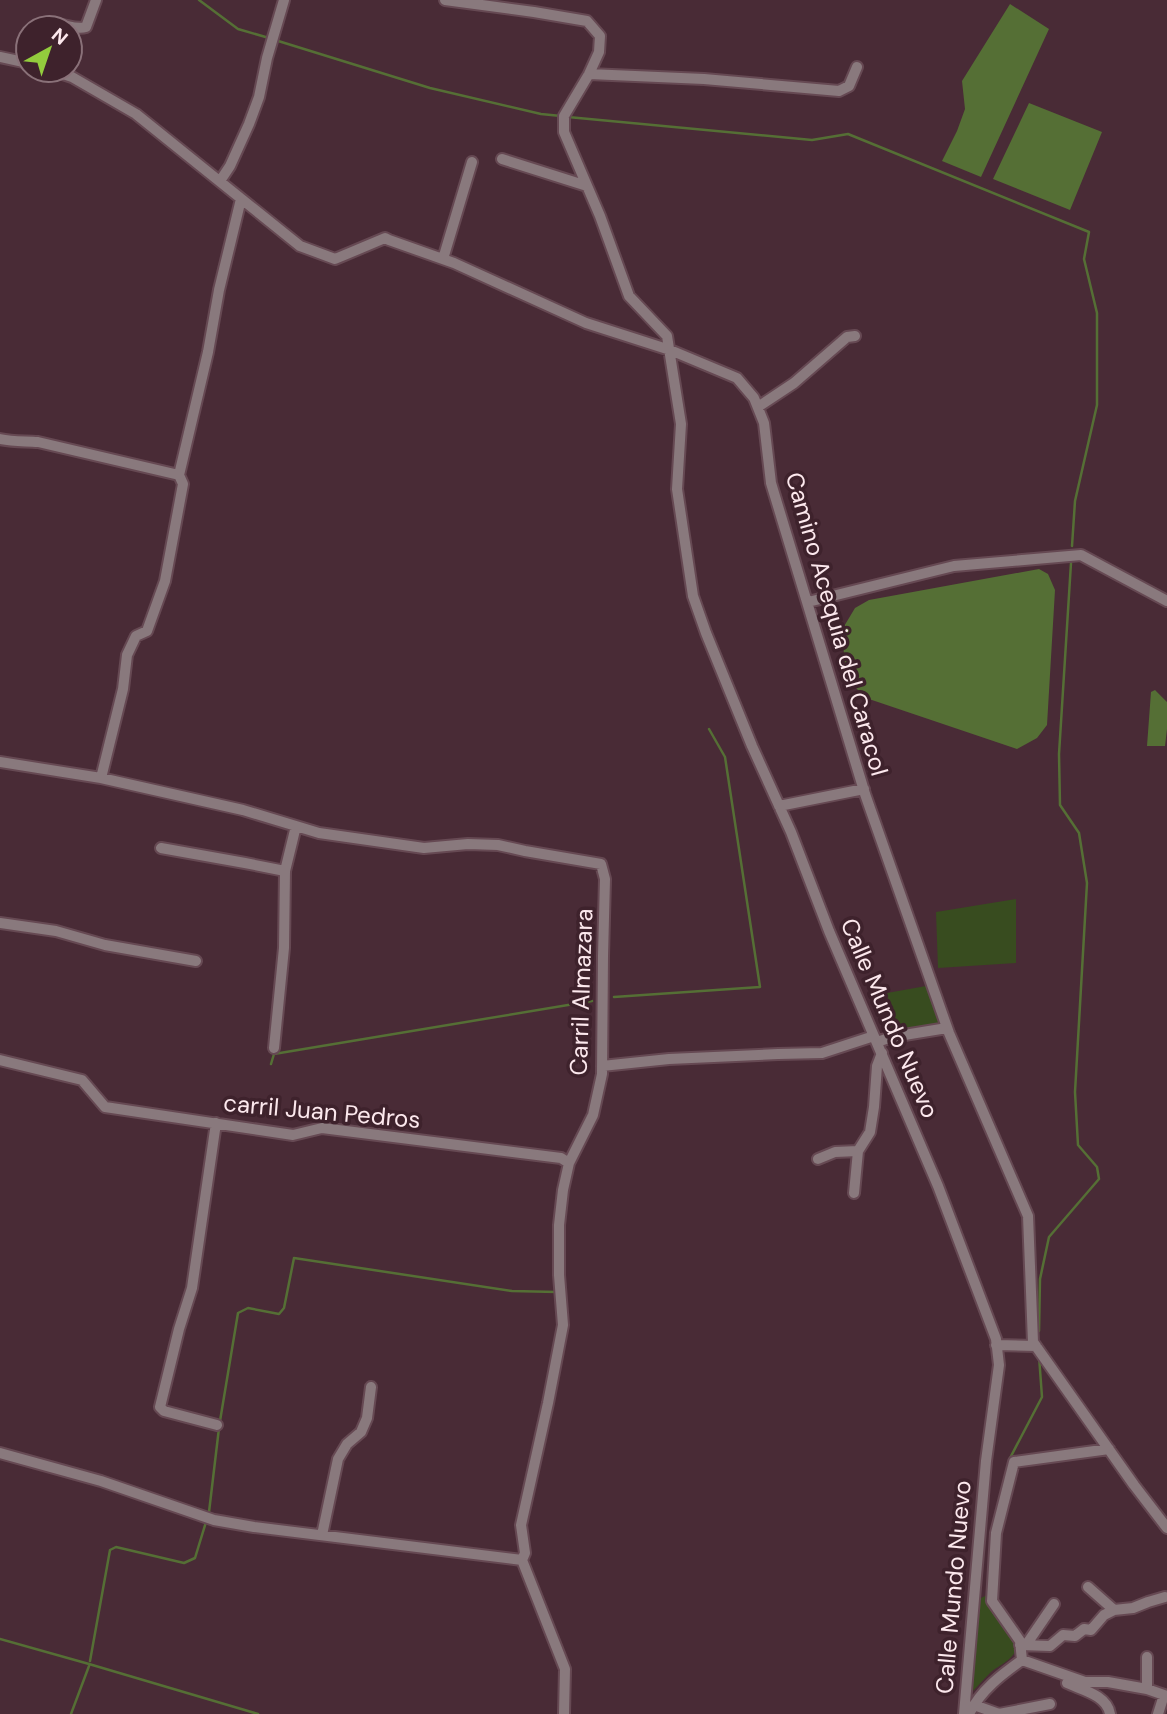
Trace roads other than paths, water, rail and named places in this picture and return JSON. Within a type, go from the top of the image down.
[{"type":"street","points":[[84,28],[96,0]]},
{"type":"street","points":[[220,181],[230,166],[259,97],[284,0]]},
{"type":"street","points":[[445,0],[587,21],[600,36],[599,52],[565,116],[564,132],[629,296],[667,336],[670,350]]},
{"type":"street","points":[[589,74],[704,79],[839,91],[849,86],[857,67]]},
{"type":"street","name":"Camino Acequia del Caracol","points":[[84,84],[136,114],[300,246],[335,259],[385,238],[443,259],[586,323],[670,350],[737,378],[754,398],[764,423],[771,483],[864,789],[947,1028],[1028,1216],[1035,1344]]},
{"type":"street","points":[[502,159],[587,186]]},
{"type":"street","points":[[443,259],[472,162]]},
{"type":"street","points":[[101,778],[123,688],[127,655],[136,636],[147,631],[165,581],[183,484],[179,475],[241,199]]},
{"type":"street","points":[[758,407],[794,383],[847,337],[855,336]]},
{"type":"street","name":"Calle Mundo Nuevo","points":[[670,350],[681,424],[677,489],[693,596],[752,746],[791,832],[829,931],[938,1186],[996,1339],[999,1365],[984,1474],[964,1714]]},
{"type":"street","points":[[0,439],[38,442],[179,475]]},
{"type":"street","points":[[808,602],[954,566],[1081,555],[1167,601]]},
{"type":"street","name":"Carril Almazara","points":[[0,762],[101,778],[243,810],[318,833],[424,848],[468,844],[498,845],[601,864],[605,879],[603,1074],[593,1115],[569,1163],[563,1190],[559,1225],[563,1325],[521,1525],[525,1553],[522,1560],[565,1669],[564,1714]]},
{"type":"street","points":[[779,806],[864,789]]},
{"type":"street","points":[[274,1048],[284,948],[285,871],[296,826]]},
{"type":"street","points":[[161,848],[285,871]]},
{"type":"street","points":[[0,923],[56,931],[105,945],[196,961]]},
{"type":"street","points":[[602,1066],[669,1059],[822,1054],[876,1039],[947,1028]]},
{"type":"street","points":[[854,1193],[858,1151],[870,1132],[877,1066],[882,1054]]},
{"type":"street","name":"carril Juan Pedros","points":[[0,1060],[82,1080],[105,1107],[293,1135],[322,1128],[561,1158],[569,1163]]},
{"type":"street","points":[[216,1123],[192,1288],[160,1407],[164,1411],[217,1425]]},
{"type":"street","points":[[818,1159],[835,1152],[858,1151]]},
{"type":"street","points":[[996,1345],[1035,1344],[1167,1528]]},
{"type":"street","points":[[322,1535],[338,1459],[347,1444],[360,1432],[367,1418],[371,1387]]},
{"type":"street","name":"Calle Mundo Nuevo","points":[[972,1709],[997,1678],[1022,1660],[1023,1645],[992,1601],[996,1533],[1014,1462],[1109,1449]]},
{"type":"street","points":[[0,1453],[101,1481],[214,1520],[522,1560]]},
{"type":"street","points":[[1088,1587],[1114,1610]]},
{"type":"street","points":[[1023,1645],[1050,1646],[1063,1635],[1074,1636],[1084,1629],[1091,1630],[1104,1615],[1114,1610],[1133,1608],[1165,1597]]},
{"type":"street","points":[[1023,1645],[1054,1604]]},
{"type":"street","points":[[1147,1657],[1147,1689]]},
{"type":"street","points":[[1022,1660],[1084,1682],[1108,1682],[1147,1689],[1166,1696],[1158,1714]]},
{"type":"street","points":[[1040,1667],[1039,1670],[1100,1698],[1108,1706],[1110,1714]]},
{"type":"street","points":[[972,1709],[999,1714],[1050,1704]]},
{"type":"waterway","points":[[199,0],[238,29],[269,38]]},
{"type":"waterway","points":[[275,40],[430,88],[541,114],[561,116]]},
{"type":"waterway","points":[[568,117],[812,140],[848,134],[1089,232],[1084,259],[1097,313],[1097,405],[1075,501],[1072,546]]},
{"type":"waterway","points":[[1039,1331],[1040,1279],[1049,1237],[1099,1179],[1097,1167],[1078,1145],[1075,1092],[1087,883],[1079,833],[1060,805],[1059,754],[1071,563]]},
{"type":"waterway","points":[[614,997],[760,987],[725,757],[709,729]]},
{"type":"waterway","points":[[271,1064],[274,1054],[592,1001]]},
{"type":"waterway","points":[[220,1421],[238,1313],[248,1308],[279,1314],[284,1308],[294,1258],[512,1291],[557,1292]]},
{"type":"waterway","points":[[1009,1460],[1042,1397],[1039,1356]]},
{"type":"waterway","points":[[209,1512],[219,1428]]},
{"type":"waterway","points":[[90,1661],[110,1550],[116,1547],[184,1563],[195,1558],[206,1522]]},
{"type":"waterway","points":[[0,1639],[258,1714]]},
{"type":"waterway","points":[[71,1714],[89,1666]]}]
